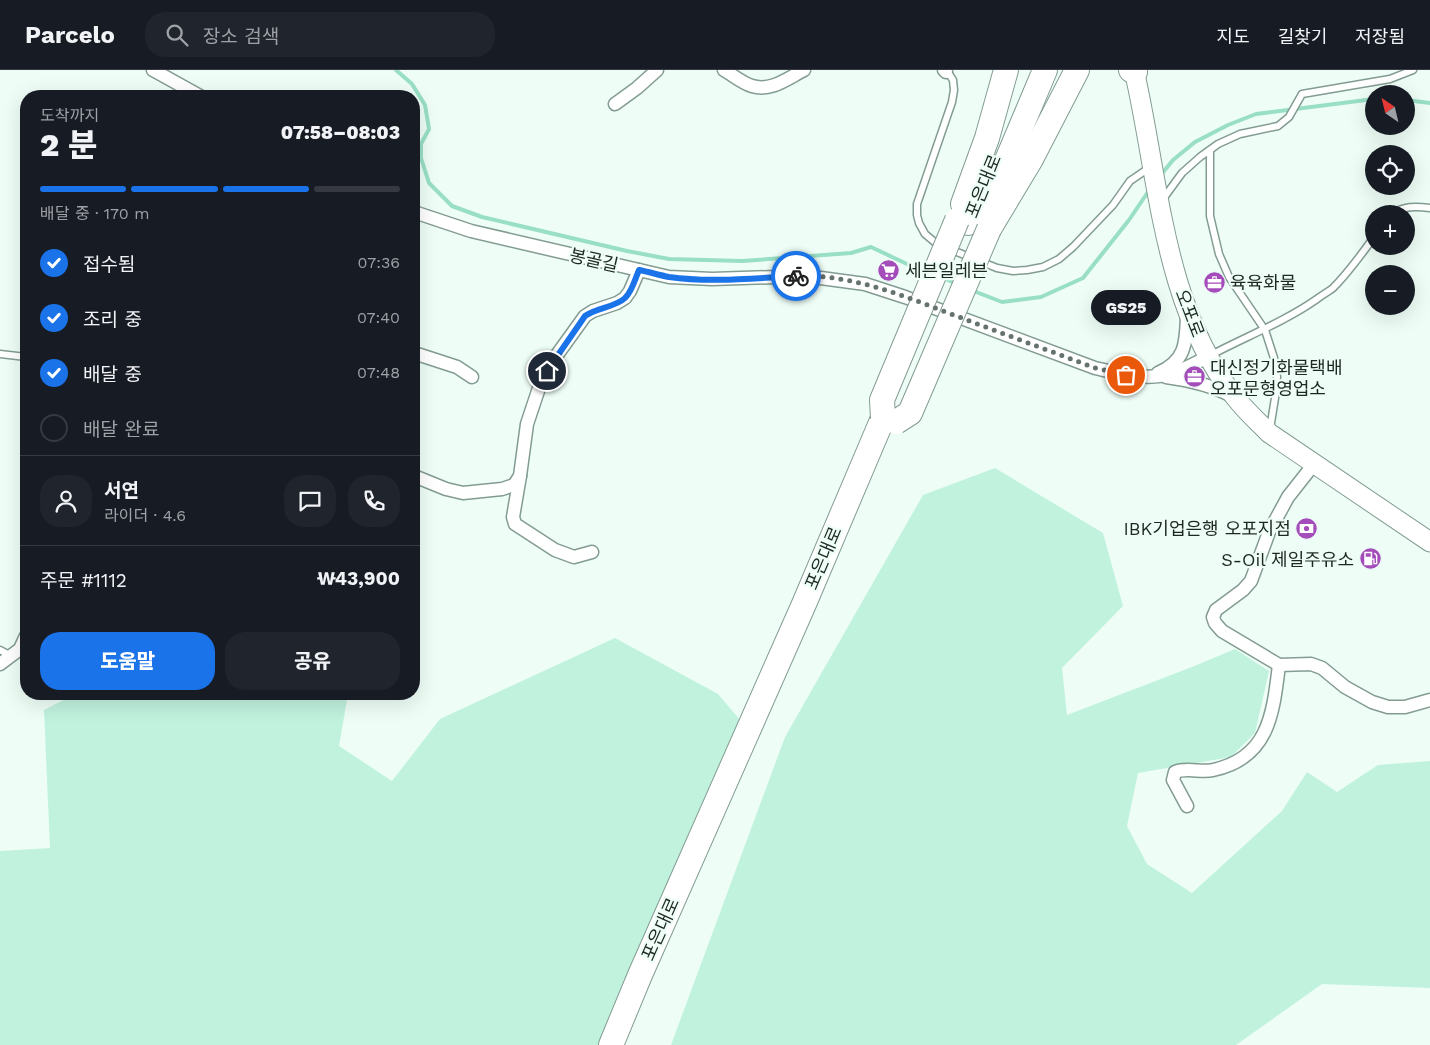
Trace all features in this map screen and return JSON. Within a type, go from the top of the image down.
[{"type":"highway","points":[[1006,70],[987,138],[973,224],[910,413],[890,420],[882,400],[973,224],[1031,159],[1078,72]]},
{"type":"highway","name":"포은대로","points":[[973,224],[1032,70]]},
{"type":"highway","name":"포은대로","points":[[973,224],[1045,70]]},
{"type":"highway","name":"포은대로","points":[[611,1045],[804,604],[890,420]]},
{"type":"highway","name":"포은대로","points":[[626,1045],[890,420]]},
{"type":"street","points":[[153,70],[188,90]]},
{"type":"street","points":[[616,104],[638,88],[657,70]]},
{"type":"street","points":[[724,70],[742,75],[752,86],[764,88],[775,86],[804,70]]},
{"type":"street","name":"오포로","points":[[1133,71],[1172,262],[1182,296],[1208,357],[1234,396],[1249,414],[1269,432],[1430,542]]},
{"type":"street","name":"봉골길","points":[[420,214],[470,231],[669,276],[712,279],[806,276],[825,277],[865,284],[905,296],[1095,368],[1126,375],[1155,377],[1176,372],[1208,357]]},
{"type":"street","points":[[592,552],[574,557],[555,550],[515,524],[513,517],[527,424],[541,382],[554,359],[585,316],[625,298],[639,270]]},
{"type":"street","points":[[1155,377],[1171,365],[1184,350],[1188,310]]},
{"type":"street","points":[[420,355],[457,367],[472,377]]},
{"type":"street","points":[[1155,377],[1196,381],[1234,396]]},
{"type":"street","points":[[1314,464],[1288,497],[1269,532],[1251,581],[1243,590],[1216,610],[1213,617],[1214,623],[1280,666],[1311,664],[1322,668],[1345,687],[1372,702],[1388,707],[1405,707],[1430,700]]},
{"type":"street","points":[[420,478],[446,489],[464,493],[502,489],[514,485],[520,476]]},
{"type":"street","points":[[0,664],[6,653],[20,649]]},
{"type":"street","points":[[1188,806],[1173,780],[1175,772],[1181,770],[1211,771],[1231,765],[1247,756],[1267,730],[1274,706],[1280,666]]},
{"type":"lane","points":[[1158,197],[1200,156],[1218,144],[1240,134],[1278,126],[1289,117],[1302,94],[1390,79],[1413,70]]},
{"type":"lane","points":[[947,71],[953,80],[952,102],[917,204],[919,223],[925,234],[937,244],[997,268],[1013,271],[1043,266],[1059,259],[1073,247],[1113,205],[1130,180],[1153,169]]},
{"type":"lane","points":[[1210,150],[1210,216],[1219,254],[1229,277],[1265,330],[1274,358],[1277,377],[1269,432]]},
{"type":"lane","points":[[1415,206],[1430,208]]},
{"type":"lane","points":[[1208,357],[1233,343],[1265,330],[1306,307],[1332,289],[1353,267],[1365,249]]},
{"type":"lane","points":[[0,354],[20,356]]},
{"type":"green space","points":[[995,468],[1103,533],[1123,606],[1062,668],[1067,715],[1235,649],[1269,671],[1255,733],[1231,757],[1138,773],[1127,826],[1147,864],[1192,893],[1282,811],[1307,772],[1337,792],[1378,765],[1430,761],[1430,988],[1322,984],[1236,1045],[671,1045],[785,737],[923,495]]},
{"type":"green space","points":[[615,638],[718,694],[740,720],[599,1045],[0,1045],[0,851],[50,848],[44,710],[63,700],[347,700],[339,746],[392,781],[440,719]]},
{"type":"waterway","points":[[396,70],[412,84],[416,90]]},
{"type":"waterway","points":[[420,97],[425,105],[429,129],[421,144],[421,158],[429,183],[452,206],[482,217],[669,259],[742,261],[851,253],[871,247],[927,272]]},
{"type":"waterway","points":[[1160,176],[1173,160],[1195,142],[1228,125],[1256,114],[1365,100]]},
{"type":"waterway","points":[[1415,101],[1430,103]]},
{"type":"waterway","points":[[971,290],[1002,302],[1041,297],[1083,278],[1129,220],[1150,189]]},
{"type":"waterway","points":[[941,277],[957,284]]},
{"type":"way so far","points":[[796,276],[847,280],[905,296],[1095,368],[1126,375]]},
{"type":"place","name":"세븐일레븐","points":[[889,270]]},
{"type":"place","name":"육육화물","points":[[1214,282]]},
{"type":"place","name":"GS25","points":[[1126,375]]},
{"type":"place","name":"대신정기화물택배 오포문형영업소","points":[[1194,377]]},
{"type":"place","name":"IBK기업은행 오포지점","points":[[1307,528]]},
{"type":"place","name":"S-Oil 제일주유소","points":[[1370,559]]},
{"type":"route","points":[[547,371],[585,316],[625,298],[639,270],[669,276],[712,279],[796,276]]}]
